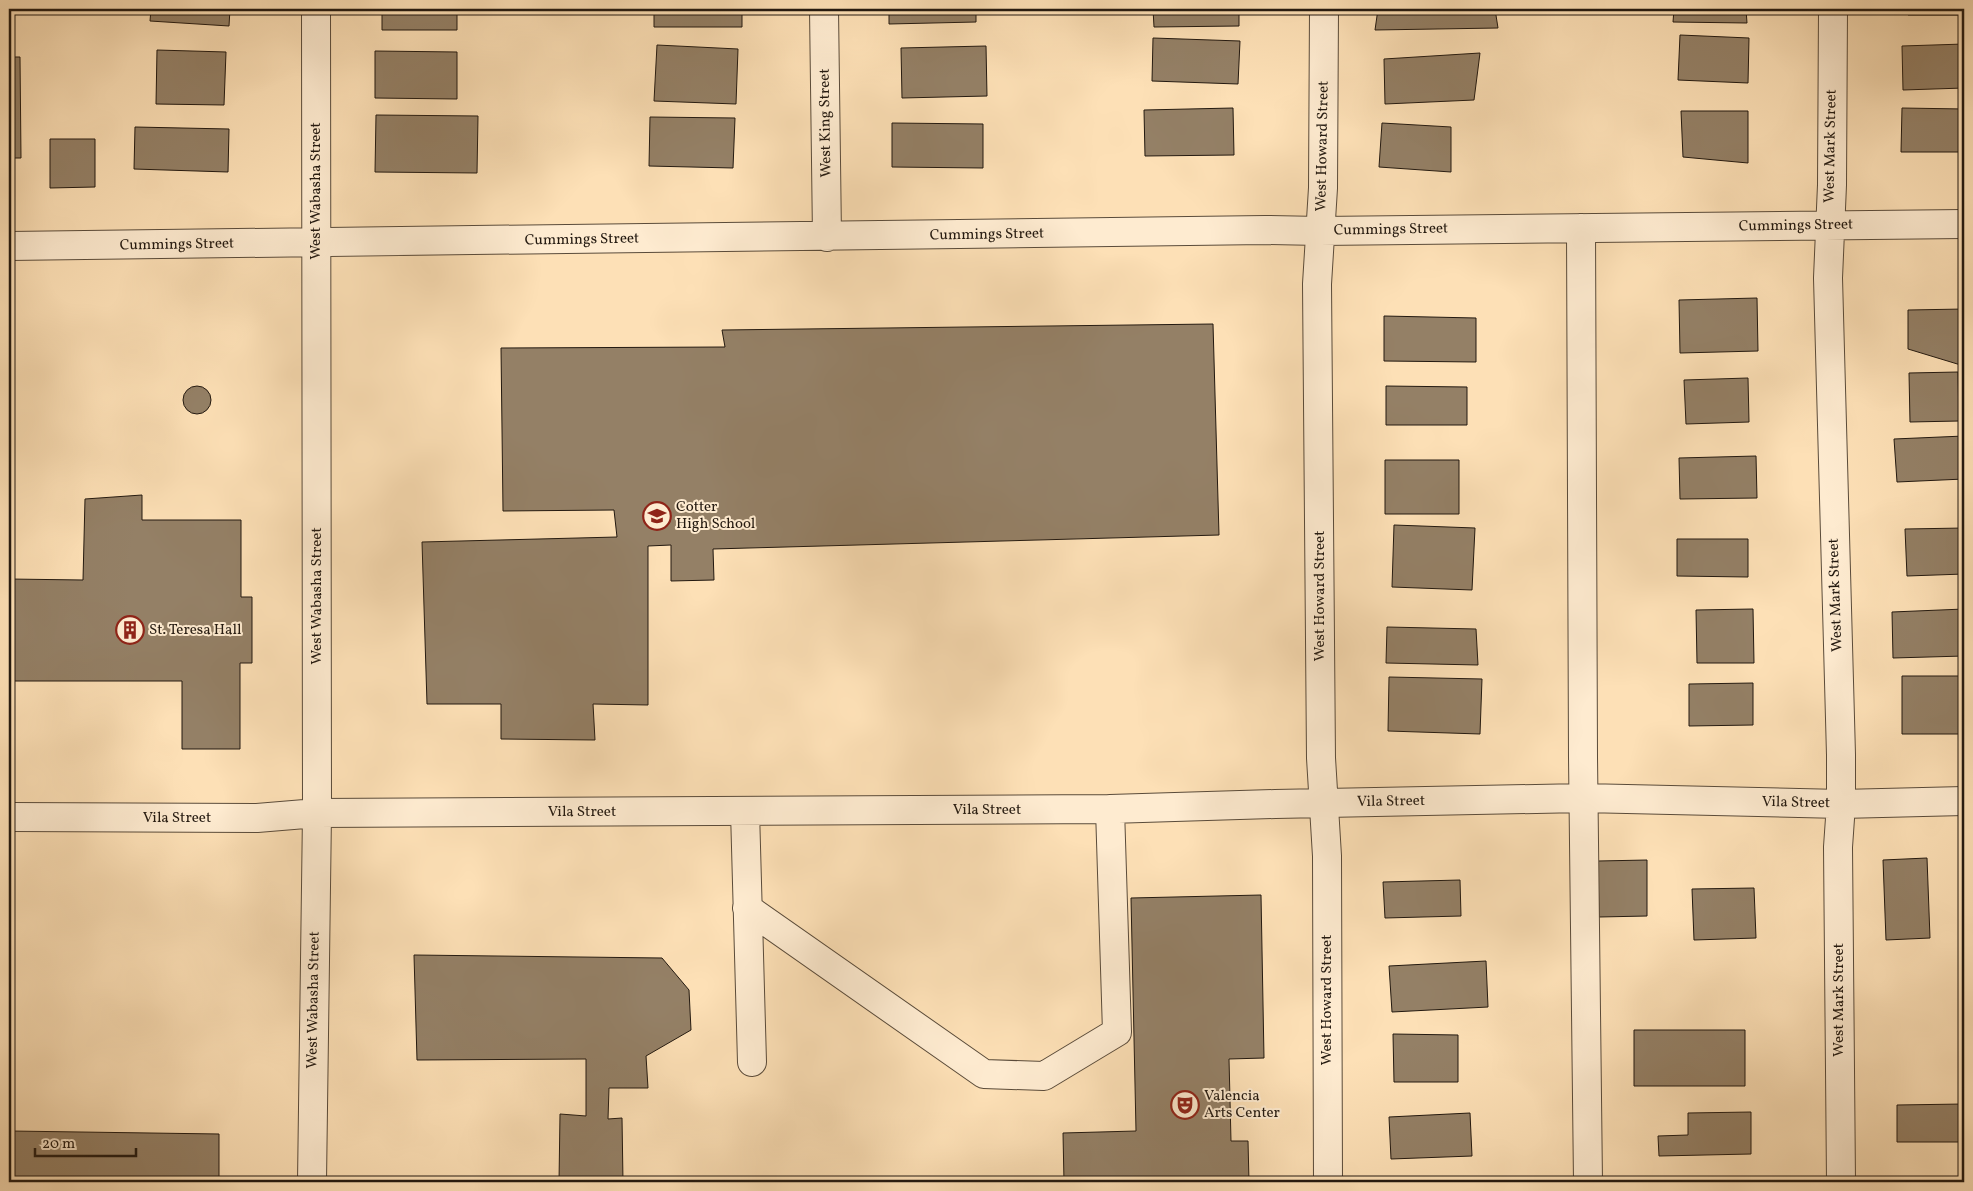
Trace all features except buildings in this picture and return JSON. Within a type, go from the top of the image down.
[{"type":"street","name":"West Wabasha Street","points":[[312,1182],[317,813],[316,9]]},
{"type":"street","name":"West King Street","points":[[824,9],[827,237]]},
{"type":"street","name":"West Howard Street","points":[[1324,9],[1324,188],[1317,284],[1321,738],[1327,856],[1328,1182]]},
{"type":"street","name":"West Mark Street","points":[[1832,9],[1832,185],[1828,278],[1841,804],[1838,847],[1840,1182]]},
{"type":"street","name":"Cummings Street","points":[[9,246],[1265,230],[1320,232],[1964,224]]},
{"type":"street","points":[[1581,228],[1583,798],[1588,1182]]},
{"type":"street","name":"Vila Street","points":[[9,817],[256,818],[317,813],[1110,809],[1583,798],[1841,804],[1964,801]]},
{"type":"street","points":[[747,908],[984,1074],[1044,1076],[1117,1032],[1110,809]]},
{"type":"street","points":[[745,810],[752,1062]]},
{"type":"place","name":"Cotter High School","points":[[657,516]]},
{"type":"place","name":"St. Teresa Hall","points":[[130,630]]},
{"type":"place","name":"Valencia Arts Center","points":[[1185,1105]]}]
